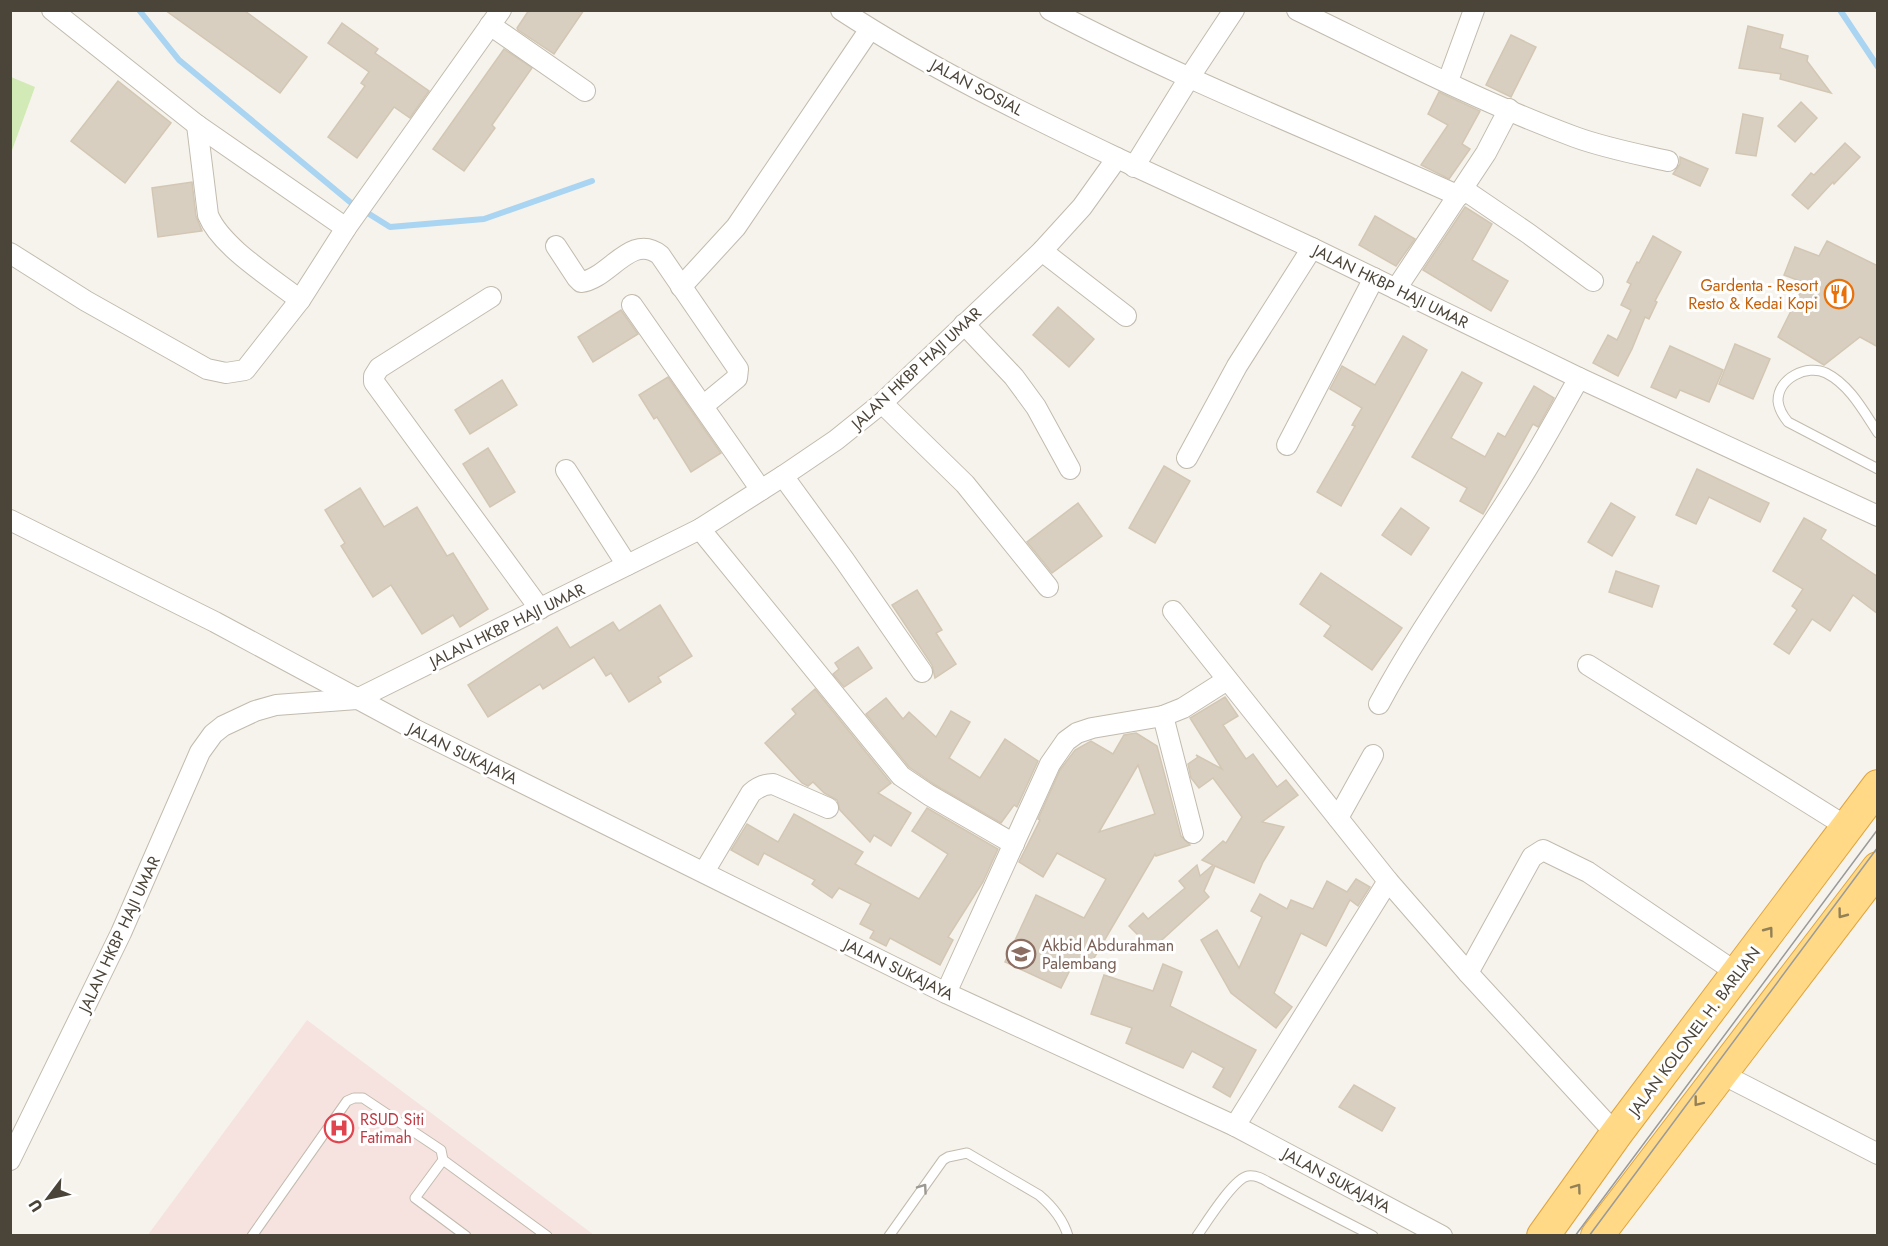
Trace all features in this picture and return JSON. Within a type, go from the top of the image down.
[{"type":"highway","name":"JALAN KOLONEL H. BARLIAN","points":[[1543,1236],[1616,1134],[1878,786]]},
{"type":"highway","points":[[1596,1236],[1878,868]]},
{"type":"street","points":[[52,10],[197,125],[346,228]]},
{"type":"street","name":"JALAN SOSIAL","points":[[841,10],[870,29],[1042,122],[1126,163]]},
{"type":"street","points":[[1050,10],[1097,35],[1189,78],[1461,193],[1529,234],[1593,281]]},
{"type":"street","points":[[1126,163],[1189,78],[1234,10]]},
{"type":"street","points":[[1297,10],[1509,110],[1576,138],[1668,161]]},
{"type":"street","points":[[1448,81],[1474,10]]},
{"type":"street","points":[[10,253],[86,301],[207,369],[226,373],[245,370],[300,300],[346,228],[496,18],[585,91]]},
{"type":"street","points":[[681,287],[736,227],[870,29]]},
{"type":"street","points":[[1396,289],[1461,193],[1509,110]]},
{"type":"street","points":[[197,125],[208,215],[212,225],[220,236],[300,300]]},
{"type":"street","name":"JALAN HKBP HAJI UMAR","points":[[10,1160],[121,933],[205,742],[224,726],[255,711],[276,705],[357,699],[700,529],[783,477],[836,440],[882,403],[1042,251],[1126,163],[1312,248],[1579,378],[1878,516]]},
{"type":"street","points":[[556,246],[581,282],[599,274],[638,249],[649,248],[660,255],[739,372],[737,378],[703,406]]},
{"type":"street","points":[[1187,458],[1238,366],[1312,248]]},
{"type":"street","points":[[1042,251],[1126,316]]},
{"type":"street","points":[[1287,445],[1374,278]]},
{"type":"street","points":[[491,297],[379,368],[374,376],[374,382],[540,609]]},
{"type":"street","points":[[632,305],[761,490]]},
{"type":"street","points":[[964,324],[1014,377],[1036,407],[1070,469]]},
{"type":"street","points":[[1379,704],[1404,657],[1516,487],[1579,378]]},
{"type":"street","points":[[882,403],[965,484],[1048,587]]},
{"type":"street","points":[[566,470],[627,565]]},
{"type":"street","points":[[783,477],[922,672]]},
{"type":"street","name":"JALAN SUKAJAYA","points":[[10,520],[215,622],[357,699],[946,993],[1235,1126],[1442,1236]]},
{"type":"street","points":[[700,529],[901,776],[929,795],[1014,844]]},
{"type":"street","points":[[1173,611],[1388,881],[1468,973],[1616,1134]]},
{"type":"street","points":[[1588,665],[1847,827]]},
{"type":"street","points":[[946,993],[1050,764],[1066,741],[1092,728],[1163,716],[1183,708],[1227,680]]},
{"type":"street","points":[[1163,716],[1193,833]]},
{"type":"street","points":[[1338,818],[1372,755]]},
{"type":"street","points":[[705,872],[751,793],[757,788],[765,784],[772,784],[828,808]]},
{"type":"street","points":[[1468,973],[1532,857],[1543,850],[1588,872],[1737,972]]},
{"type":"street","points":[[1235,1126],[1388,881]]},
{"type":"street","points":[[1720,1073],[1878,1155]]},
{"type":"lane","points":[[1878,433],[1863,409],[1844,386],[1827,374],[1814,369],[1803,371],[1792,377],[1780,390],[1778,402],[1781,413],[1788,422],[1878,468]]},
{"type":"lane","points":[[252,1236],[346,1101],[354,1098],[363,1098],[441,1150],[444,1156],[442,1160],[415,1198],[466,1236]]},
{"type":"lane","points":[[889,1236],[943,1160],[967,1153],[1049,1203],[1065,1225],[1068,1236]]},
{"type":"lane","points":[[442,1160],[547,1236]]},
{"type":"lane","points":[[1197,1236],[1240,1179],[1257,1176],[1373,1236]]},
{"type":"shaded area","name":"RSUD Siti Fatimah","points":[[307,1020],[594,1235],[147,1236]]},
{"type":"green space","points":[[10,77],[35,87],[11,153]]},
{"type":"building","points":[[165,10],[245,11],[307,57],[280,93]]},
{"type":"building","points":[[529,10],[584,10],[554,54],[518,30],[517,28]]},
{"type":"building","points":[[342,23],[378,49],[375,53],[429,91],[410,118],[394,107],[357,158],[328,137],[365,86],[361,83],[369,72],[328,43]]},
{"type":"building","points":[[1748,26],[1783,35],[1780,48],[1808,56],[1807,61],[1831,93],[1780,79],[1781,74],[1739,68]]},
{"type":"building","points":[[1511,35],[1536,47],[1511,97],[1486,85]]},
{"type":"building","points":[[504,49],[532,68],[492,125],[495,128],[464,171],[433,149]]},
{"type":"building","points":[[118,81],[171,123],[125,183],[71,141]]},
{"type":"building","points":[[1439,92],[1480,111],[1462,144],[1470,149],[1449,179],[1421,165],[1448,125],[1428,114]]},
{"type":"building","points":[[1801,102],[1817,118],[1795,142],[1778,126]]},
{"type":"building","points":[[1743,114],[1763,118],[1756,156],[1736,153]]},
{"type":"building","points":[[1845,143],[1860,157],[1808,209],[1792,195],[1811,173],[1814,175]]},
{"type":"building","points":[[1680,157],[1708,169],[1700,186],[1673,174],[1680,164]]},
{"type":"building","points":[[192,182],[196,216],[202,231],[158,237],[152,188]]},
{"type":"building","points":[[1465,207],[1492,224],[1472,260],[1508,281],[1491,311],[1423,270]]},
{"type":"building","points":[[1375,216],[1415,239],[1396,266],[1359,245]]},
{"type":"building","points":[[1653,236],[1681,252],[1655,301],[1657,302],[1649,319],[1645,317],[1618,376],[1593,363],[1608,335],[1617,340],[1631,310],[1621,305],[1631,284],[1627,282]]},
{"type":"building","name":"Gardenta - Resort Resto & Kedai Kopi","points":[[1827,241],[1878,266],[1878,347],[1860,337],[1824,365],[1778,337],[1805,283],[1784,275],[1795,247],[1819,256]]},
{"type":"building","points":[[1058,307],[1094,339],[1069,367],[1033,335]]},
{"type":"building","points":[[621,310],[638,334],[593,362],[578,337]]},
{"type":"building","points":[[1403,336],[1427,350],[1341,506],[1317,492],[1355,426],[1352,425],[1362,408],[1330,389],[1342,366],[1375,385]]},
{"type":"building","points":[[1735,344],[1770,359],[1753,399],[1719,384]]},
{"type":"building","points":[[1670,346],[1723,370],[1709,402],[1680,390],[1676,398],[1651,387]]},
{"type":"building","points":[[1462,372],[1482,383],[1451,438],[1485,457],[1498,433],[1505,437],[1534,386],[1554,398],[1538,427],[1533,424],[1483,514],[1460,501],[1467,488],[1412,457]]},
{"type":"building","points":[[668,377],[721,453],[691,472],[657,417],[654,419],[639,395]]},
{"type":"building","points":[[502,380],[517,405],[470,434],[455,410]]},
{"type":"building","points":[[488,448],[515,492],[490,507],[463,464]]},
{"type":"building","points":[[1164,466],[1190,481],[1155,543],[1129,528]]},
{"type":"building","points":[[1697,469],[1769,503],[1760,522],[1709,497],[1696,524],[1676,515]]},
{"type":"building","points":[[360,488],[384,527],[417,507],[447,556],[453,553],[488,609],[460,627],[453,615],[422,634],[391,585],[373,597],[341,546],[345,543],[325,510]]},
{"type":"building","points":[[1078,503],[1102,536],[1052,573],[1027,542]]},
{"type":"building","points":[[1611,503],[1635,517],[1612,556],[1588,542]]},
{"type":"building","points":[[1401,508],[1429,528],[1411,555],[1382,535]]},
{"type":"building","points":[[1804,518],[1826,530],[1821,539],[1878,577],[1878,614],[1853,595],[1830,631],[1812,619],[1789,654],[1774,644],[1797,610],[1792,606],[1803,589],[1773,571]]},
{"type":"building","points":[[1616,571],[1659,586],[1652,607],[1609,592]]},
{"type":"building","points":[[1321,573],[1402,628],[1372,670],[1324,636],[1331,626],[1300,604]]},
{"type":"building","points":[[917,590],[942,630],[936,633],[956,664],[935,678],[932,665],[892,605]]},
{"type":"building","points":[[660,605],[692,656],[658,677],[661,682],[629,702],[611,673],[606,676],[594,657],[543,689],[540,684],[488,717],[468,685],[557,627],[570,648],[613,622],[619,631]]},
{"type":"building","points":[[858,647],[872,668],[844,687],[833,674],[839,669],[835,663]]},
{"type":"building","points":[[815,689],[891,783],[878,793],[911,813],[891,846],[874,835],[870,842],[840,810],[837,800],[824,793],[813,782],[808,786],[802,783],[765,743],[796,714],[792,709]]},
{"type":"building","points":[[1225,697],[1238,716],[1223,725],[1246,759],[1253,754],[1277,787],[1286,780],[1298,795],[1262,822],[1284,827],[1263,862],[1254,883],[1215,866],[1204,891],[1209,897],[1152,949],[1129,926],[1143,913],[1148,919],[1185,888],[1179,881],[1197,865],[1200,876],[1213,865],[1202,860],[1223,841],[1226,843],[1242,817],[1213,778],[1199,788],[1191,778],[1188,764],[1198,757],[1196,755],[1222,769],[1190,718]]},
{"type":"building","points":[[886,698],[903,719],[909,712],[936,737],[951,711],[970,722],[949,758],[980,778],[1005,739],[1038,761],[1017,807],[1014,805],[1001,823],[935,785],[909,767],[866,714]]},
{"type":"building","points":[[1136,733],[1157,746],[1181,836],[1190,845],[1156,856],[1155,854],[1087,970],[1073,964],[1061,988],[1005,962],[1036,895],[1084,918],[1106,879],[1057,853],[1043,877],[1019,862],[1040,820],[1038,819],[1060,770],[1075,750],[1091,741],[1113,754],[1124,735]],"holes":[[[1138,765],[1155,814],[1099,832]]]},
{"type":"building","points":[[927,808],[998,849],[983,882],[948,937],[953,940],[940,965],[890,938],[886,946],[870,938],[874,931],[860,924],[871,904],[839,888],[832,898],[812,884],[815,880],[764,853],[758,865],[731,850],[747,824],[778,842],[794,814],[863,852],[855,864],[919,899],[948,854],[912,831]]},
{"type":"building","points":[[1356,879],[1370,887],[1358,906],[1350,900],[1326,946],[1301,933],[1274,993],[1292,1007],[1276,1028],[1231,993],[1201,940],[1217,930],[1239,968],[1262,917],[1251,911],[1260,894],[1287,909],[1291,900],[1313,909],[1327,881],[1347,892]]},
{"type":"building","points":[[1163,964],[1182,972],[1170,1006],[1256,1050],[1230,1097],[1213,1087],[1224,1068],[1192,1051],[1183,1068],[1126,1043],[1132,1028],[1091,1014],[1104,975],[1153,991]]},
{"type":"building","points":[[1354,1085],[1395,1108],[1382,1131],[1339,1107]]},
{"type":"waterway","points":[[139,10],[179,60],[350,202],[390,227],[484,219],[592,181]]},
{"type":"waterway","points":[[1840,10],[1878,67]]},
{"type":"tram line","points":[[1575,1236],[1878,829]]},
{"type":"tram line","points":[[1589,1236],[1878,847]]},
{"type":"place","name":"Gardenta - Resort Resto & Kedai Kopi","points":[[1839,294]]},
{"type":"place","name":"Akbid Abdurahman Palembang","points":[[1021,954]]},
{"type":"place","name":"RSUD Siti Fatimah","points":[[339,1128]]}]
